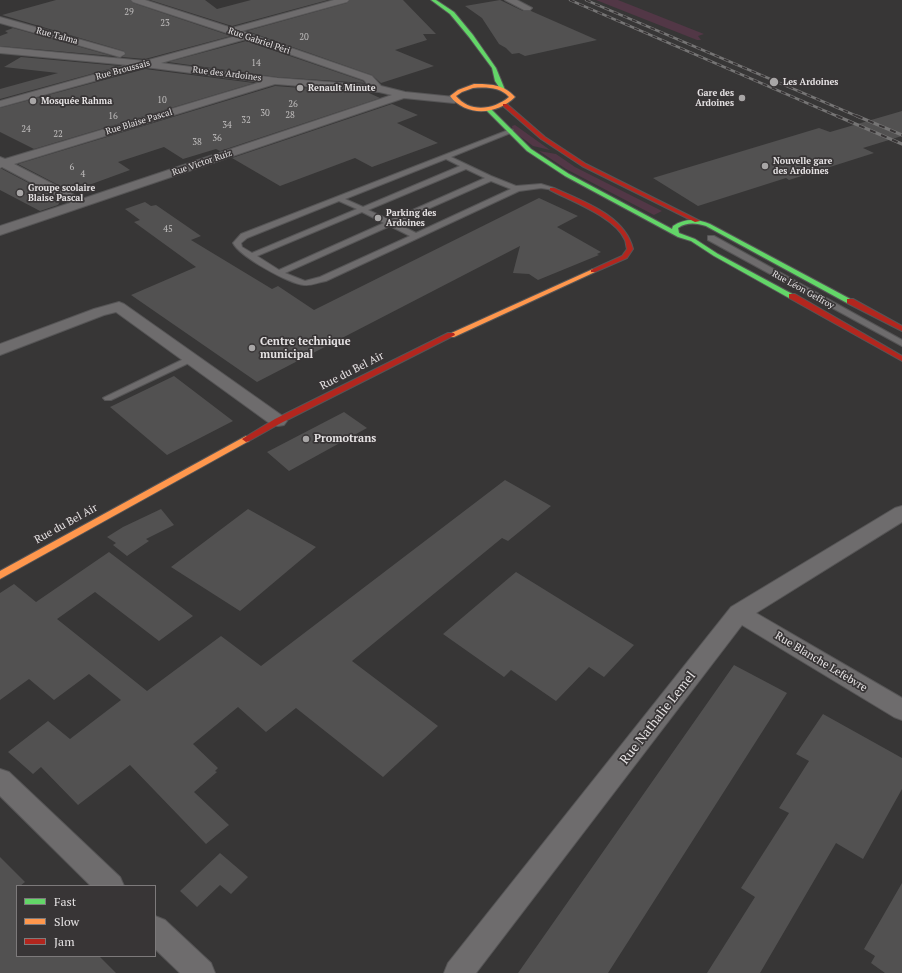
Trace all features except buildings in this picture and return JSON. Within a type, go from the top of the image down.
[{"type":"street","name":"Rue Gabriel Péri","points":[[136,0],[232,31],[368,78],[379,90]]},
{"type":"street","points":[[232,31],[344,0]]},
{"type":"street","points":[[432,0],[452,13],[469,32],[490,62],[503,89]]},
{"type":"street","points":[[510,0],[527,8]]},
{"type":"street","points":[[423,3],[436,11],[451,24],[462,39]]},
{"type":"street","name":"Rue Talma","points":[[0,20],[147,60],[162,59]]},
{"type":"street","name":"Rue Broussais","points":[[0,104],[246,36]]},
{"type":"street","name":"Rue des Ardoines","points":[[0,50],[101,61],[147,64],[454,100]]},
{"type":"street","points":[[101,61],[114,52]]},
{"type":"street","name":"Rue Blaise Pascal","points":[[1,163],[277,80]]},
{"type":"street","points":[[477,82],[486,86],[503,89],[509,92],[512,97],[510,102],[505,105],[488,109],[466,107],[454,100],[453,96],[455,92],[477,82]]},
{"type":"street","name":"Rue Victor Ruiz","points":[[0,231],[405,95]]},
{"type":"street","points":[[505,105],[543,138],[584,165],[697,222]]},
{"type":"street","points":[[488,109],[529,150],[567,175],[676,233]]},
{"type":"street","points":[[1,163],[82,204]]},
{"type":"street","name":"Rue du Bel Air","points":[[0,575],[278,421],[421,350],[625,257],[630,250],[629,243],[624,234],[617,227],[593,209],[552,188]]},
{"type":"street","points":[[676,233],[674,228],[678,224],[697,222]]},
{"type":"street","name":"Rue Léon Geffroy","points":[[697,222],[712,227],[759,251],[902,329]]},
{"type":"street","name":"Rue Léon Geffroy","points":[[676,233],[680,236],[693,240],[902,358]]},
{"type":"street","points":[[0,350],[99,312],[119,307],[278,421]]},
{"type":"street","name":"Rue Nathalie Lemel","points":[[458,973],[739,613],[902,513]]},
{"type":"street","name":"Rue Blanche Lefebvre","points":[[739,613],[902,710]]},
{"type":"street","points":[[0,780],[109,885]]},
{"type":"street","points":[[156,931],[201,973]]},
{"type":"lane","points":[[511,131],[244,236],[237,243],[239,248],[294,280],[306,283],[323,278],[517,189],[535,186],[547,186],[552,188]]},
{"type":"lane","points":[[446,157],[517,189]]},
{"type":"lane","points":[[252,256],[466,166]]},
{"type":"lane","points":[[280,272],[492,178]]},
{"type":"lane","points":[[341,199],[416,236]]},
{"type":"lane","points":[[711,238],[902,343]]},
{"type":"lane","points":[[108,398],[190,359]]},
{"type":"shaded area","points":[[596,0],[618,0],[704,34],[698,36],[701,40],[697,40]]},
{"type":"shaded area","points":[[515,125],[550,150],[533,146],[513,131],[512,126]]},
{"type":"shaded area","points":[[539,151],[556,154],[575,167],[662,211],[654,215],[566,169]]},
{"type":"railway","points":[[570,0],[839,117]]},
{"type":"railway","points":[[586,0],[859,117]]},
{"type":"railway","points":[[837,116],[902,144]]},
{"type":"railway","points":[[857,116],[902,135]]},
{"type":"traffic: fast","points":[[433,0],[452,13],[471,36],[494,68],[498,81],[503,89]]},
{"type":"traffic: fast","points":[[488,109],[529,150],[567,175],[680,236],[693,240],[716,255],[792,296]]},
{"type":"traffic: fast","points":[[676,233],[675,227],[679,224],[687,222],[700,222],[708,225],[850,301]]},
{"type":"traffic: slow","points":[[474,86],[490,86],[500,88],[512,97],[498,106],[481,110],[465,107],[453,96],[465,88],[474,86]]},
{"type":"traffic: slow","points":[[451,335],[593,271]]},
{"type":"traffic: slow","points":[[0,575],[246,439]]},
{"type":"traffic: jam","points":[[505,105],[543,138],[584,165],[697,221]]},
{"type":"traffic: jam","points":[[552,189],[606,217],[623,232],[628,240],[630,249],[625,257],[593,271]]},
{"type":"traffic: jam","points":[[792,296],[902,359]]},
{"type":"traffic: jam","points":[[850,301],[902,329]]},
{"type":"traffic: jam","points":[[246,439],[278,421],[451,335]]},
{"type":"place","name":"Les Ardoines","points":[[774,82]]},
{"type":"place","name":"Renault Minute","points":[[300,88]]},
{"type":"place","name":"Gare des Ardoines","points":[[742,98]]},
{"type":"place","name":"Mosquée Rahma","points":[[33,101]]},
{"type":"place","name":"Nouvelle gare des Ardoines","points":[[765,166]]},
{"type":"place","name":"Groupe scolaire Blaise Pascal","points":[[20,193]]},
{"type":"place","name":"Parking des Ardoines","points":[[378,218]]},
{"type":"place","name":"Centre technique municipal","points":[[252,348]]},
{"type":"place","name":"Promotrans","points":[[306,439]]}]
